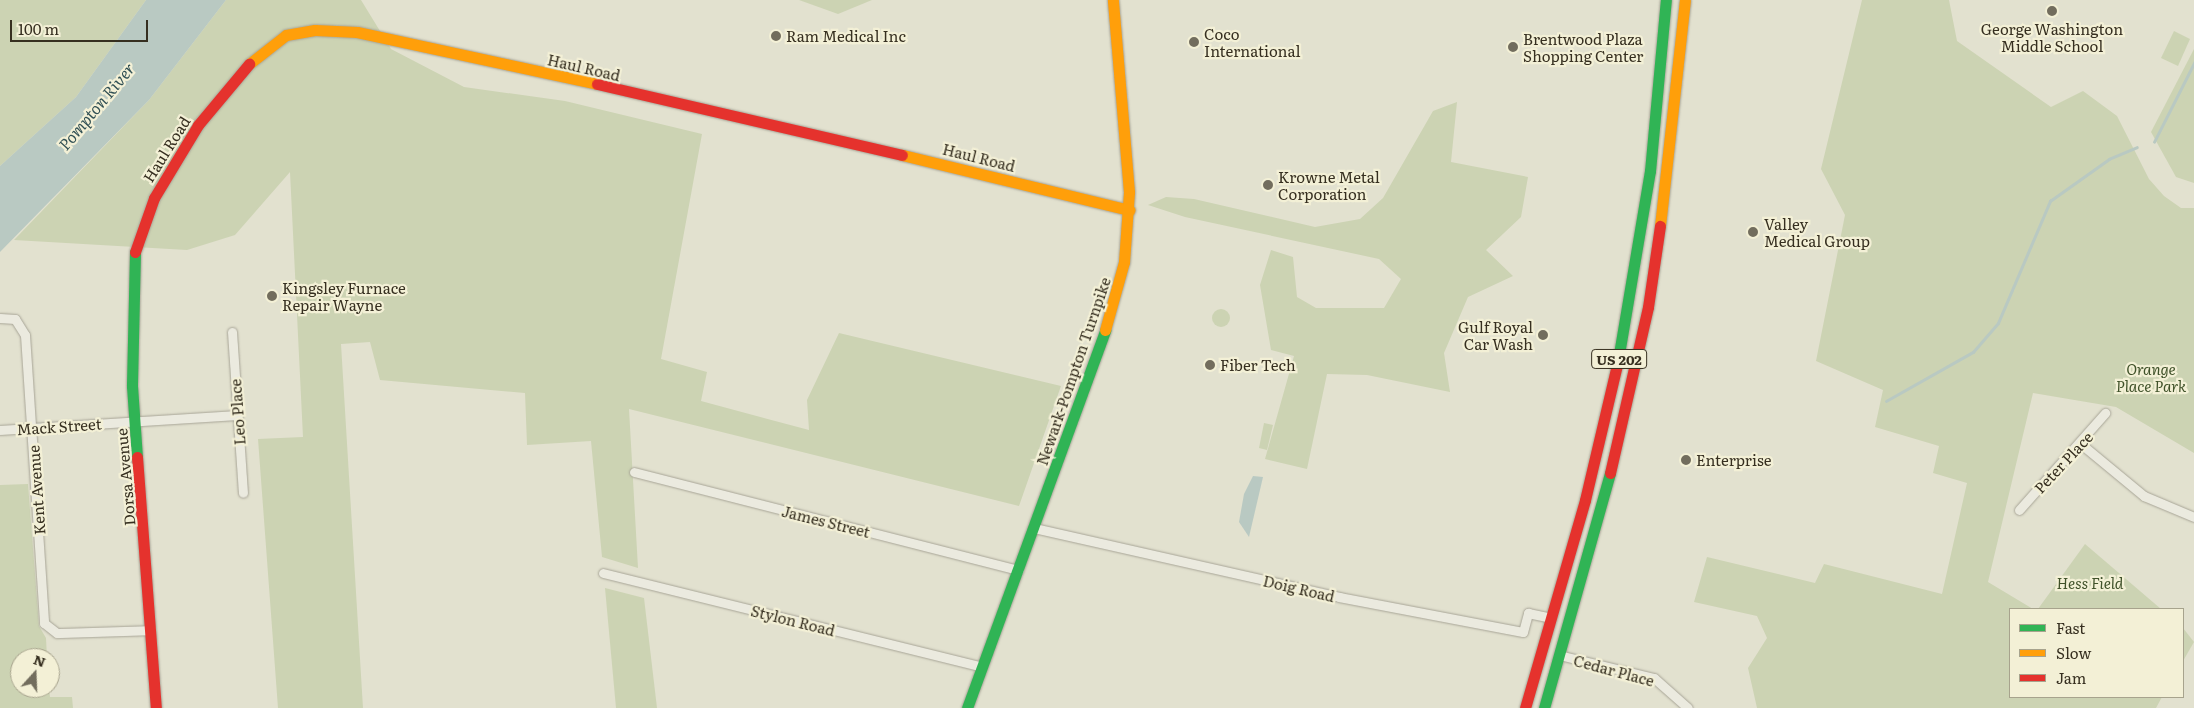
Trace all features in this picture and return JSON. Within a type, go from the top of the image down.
[{"type":"main road","name":"Newark-Pompton Turnpike","points":[[967,708],[1113,309],[1124,262],[1129,210],[1113,0]]},
{"type":"main road","name":"US 202","points":[[1525,708],[1593,467],[1630,304],[1654,138],[1666,0]]},
{"type":"main road","name":"US 202","points":[[1544,708],[1606,491],[1648,307],[1672,150],[1685,0]]},
{"type":"main road","name":"Haul Road","points":[[136,245],[172,165],[230,84],[283,37],[316,30],[356,32],[719,110],[1129,210]]},
{"type":"main road","name":"Dorsa Avenue","points":[[136,245],[129,304],[135,421],[156,708]]},
{"type":"street","name":"Kent Avenue","points":[[0,318],[9,317],[20,324],[26,346],[44,623],[51,632],[151,630]]},
{"type":"street","name":"Leo Place","points":[[232,332],[243,492]]},
{"type":"street","name":"Peter Place","points":[[2019,510],[2081,444],[2105,412]]},
{"type":"street","name":"Mack Street","points":[[0,430],[237,415]]},
{"type":"street","points":[[2081,444],[2144,496],[2194,517]]},
{"type":"street","name":"James Street","points":[[634,472],[1019,570]]},
{"type":"street","name":"Doig Road","points":[[1034,528],[1354,600],[1523,632],[1528,613],[1551,618]]},
{"type":"street","name":"Stylon Road","points":[[603,573],[982,667]]},
{"type":"street","name":"Cedar Place","points":[[1559,656],[1654,678],[1688,708]]},
{"type":"green space","points":[[0,0],[146,0],[76,97],[0,166]]},
{"type":"green space","points":[[226,0],[361,0],[391,49],[464,87],[565,101],[702,134],[661,359],[707,372],[701,401],[809,430],[807,400],[839,333],[1061,386],[1019,506],[629,409],[638,568],[602,557],[591,441],[527,445],[525,393],[380,380],[370,342],[341,344],[363,708],[278,708],[258,439],[303,437],[290,172],[235,235],[187,250],[14,240],[149,100]]},
{"type":"green space","points":[[799,0],[872,0],[838,14]]},
{"type":"green space","name":"Orange Place Park","points":[[1862,0],[1949,0],[1957,41],[2051,107],[2083,91],[2117,116],[2149,179],[2164,196],[2181,208],[2194,208],[2194,453],[2116,407],[2033,393],[1988,582],[2031,608],[2009,608],[2009,698],[2161,698],[2156,708],[1757,708],[1748,668],[1767,638],[1757,616],[1694,602],[1707,557],[1815,583],[1824,564],[1942,594],[1967,483],[1933,473],[1939,446],[1875,427],[1883,390],[1816,361],[1845,215],[1821,169]]},
{"type":"green space","points":[[2174,31],[2190,39],[2178,66],[2161,58]]},
{"type":"green space","points":[[2194,49],[2194,183],[2176,177],[2151,132]]},
{"type":"green space","points":[[1457,102],[1451,162],[1528,177],[1521,217],[1486,250],[1513,276],[1468,297],[1444,353],[1450,392],[1367,375],[1327,374],[1307,469],[1265,459],[1294,356],[1271,350],[1260,285],[1271,250],[1293,257],[1297,297],[1316,308],[1384,308],[1401,279],[1379,259],[1185,217],[1148,205],[1166,197],[1194,199],[1315,227],[1360,219],[1383,198],[1433,111]]},
{"type":"green space","points":[[1221,309],[1227,312],[1230,318],[1227,324],[1221,327],[1215,324],[1212,318],[1215,312]]},
{"type":"green space","points":[[1264,423],[1273,425],[1267,450],[1259,448]]},
{"type":"green space","points":[[28,484],[39,626],[46,638],[46,648],[10,648],[10,698],[72,697],[73,708],[0,708],[0,485]]},
{"type":"green space","name":"Hess Field","points":[[2085,544],[2160,608],[2039,608]]},
{"type":"green space","points":[[605,588],[644,598],[657,708],[616,708]]},
{"type":"green space","points":[[2184,629],[2194,642],[2184,659]]},
{"type":"water","name":"Pompton River","points":[[146,0],[226,0],[149,100],[0,252],[0,166],[76,97]]},
{"type":"water","points":[[1253,476],[1263,477],[1249,537],[1239,522],[1244,494]]},
{"type":"waterway","points":[[2154,142],[2194,63]]},
{"type":"waterway","points":[[1886,401],[1973,352],[1998,323],[2050,201],[2109,159],[2137,147]]},
{"type":"traffic: fast","points":[[1618,360],[1650,171],[1666,0]]},
{"type":"traffic: fast","points":[[135,252],[132,386],[137,457]]},
{"type":"traffic: fast","points":[[967,708],[1105,330]]},
{"type":"traffic: fast","points":[[1544,708],[1610,473]]},
{"type":"traffic: slow","points":[[1105,330],[1124,262],[1129,192],[1113,0]]},
{"type":"traffic: slow","points":[[1660,226],[1685,0]]},
{"type":"traffic: slow","points":[[249,64],[286,35],[315,30],[357,32],[597,84]]},
{"type":"traffic: slow","points":[[902,155],[1129,210]]},
{"type":"traffic: jam","points":[[135,252],[154,198],[198,125],[249,64]]},
{"type":"traffic: jam","points":[[597,84],[902,155]]},
{"type":"traffic: jam","points":[[1610,473],[1648,307],[1660,226]]},
{"type":"traffic: jam","points":[[1525,708],[1585,500],[1618,360]]},
{"type":"traffic: jam","points":[[137,457],[156,708]]},
{"type":"place","name":"George Washington Middle School","points":[[2052,11]]},
{"type":"place","name":"Ram Medical Inc","points":[[776,36]]},
{"type":"place","name":"Coco International","points":[[1194,42]]},
{"type":"place","name":"Brentwood Plaza Shopping Center","points":[[1513,47]]},
{"type":"place","name":"Krowne Metal Corporation","points":[[1268,185]]},
{"type":"place","name":"Valley Medical Group","points":[[1753,232]]},
{"type":"place","name":"Kingsley Furnace Repair Wayne","points":[[272,296]]},
{"type":"place","name":"Gulf Royal Car Wash","points":[[1543,335]]},
{"type":"place","name":"Fiber Tech","points":[[1210,365]]},
{"type":"place","name":"Enterprise","points":[[1686,460]]}]
